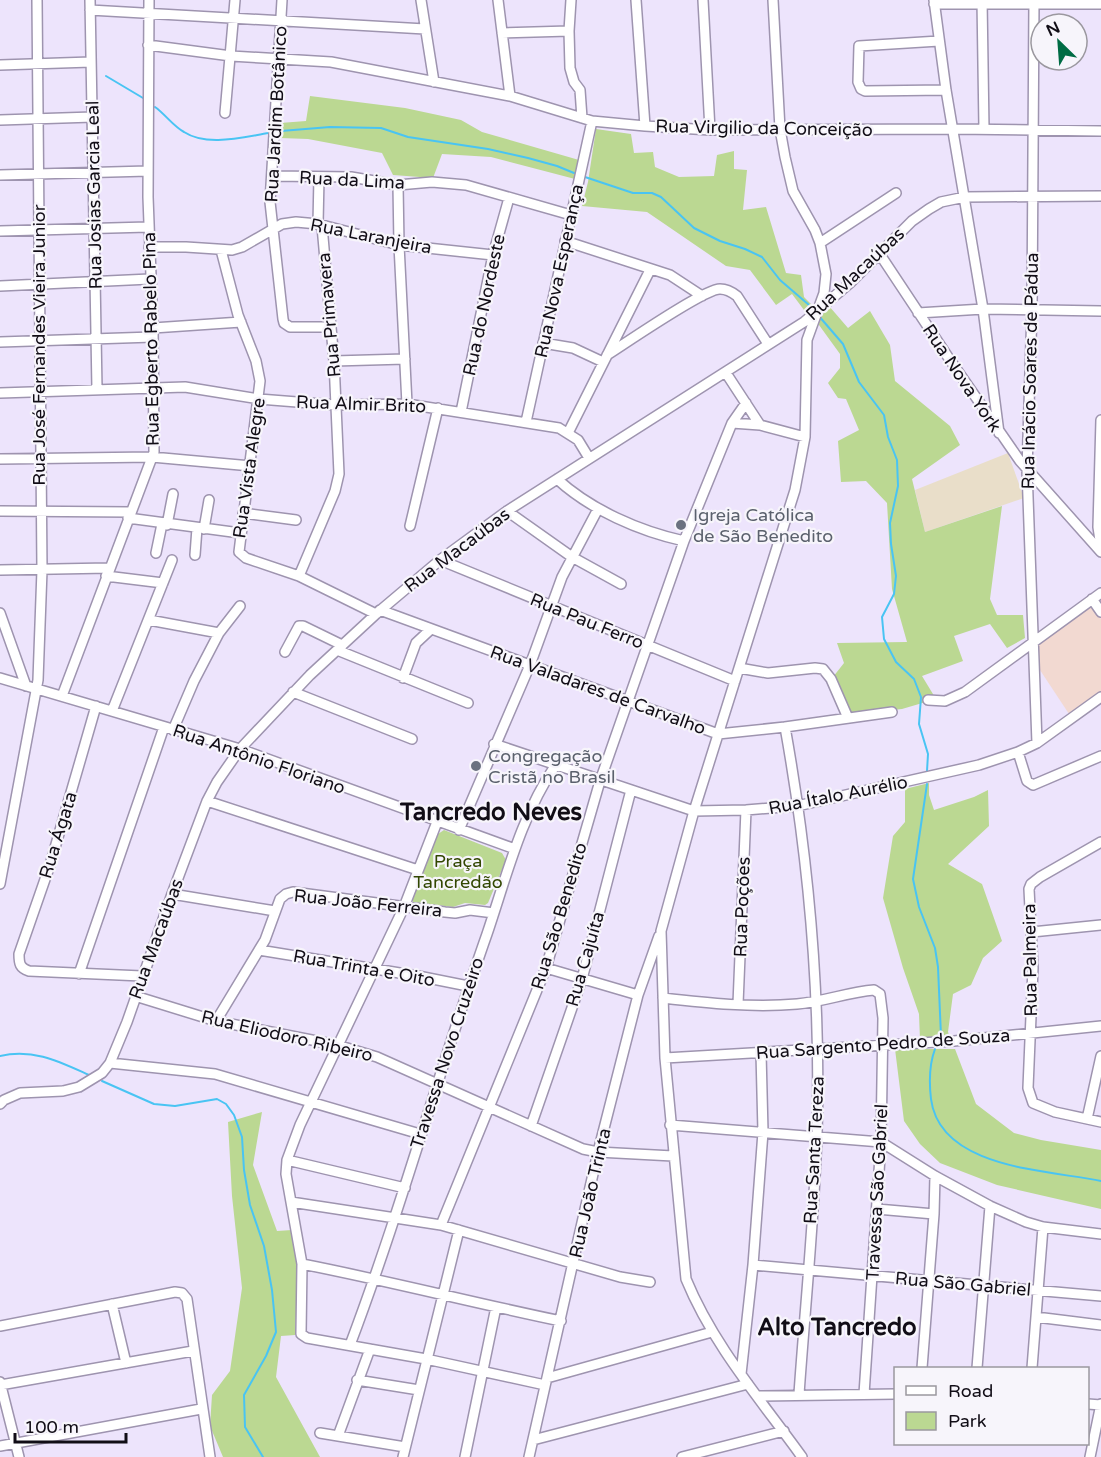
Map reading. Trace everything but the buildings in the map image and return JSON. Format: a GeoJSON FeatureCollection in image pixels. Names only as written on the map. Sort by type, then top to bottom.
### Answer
{"type":"FeatureCollection","features":[{"type":"Feature","properties":{"kind":"street","name":"Rua José Fernandes Vieira Junior"},"geometry":{"type":"LineString","coordinates":[[0,884],[37,689],[42,570],[37,0]]}},
{"type":"Feature","properties":{"kind":"street","name":"Rua Egberto Rabelo Pina"},"geometry":{"type":"LineString","coordinates":[[62,696],[152,457],[155,440],[148,227],[149,0]]}},
{"type":"Feature","properties":{"kind":"street"},"geometry":{"type":"LineString","coordinates":[[225,113],[235,0]]}},
{"type":"Feature","properties":{"kind":"street","name":"Rua Jardim Botânico"},"geometry":{"type":"LineString","coordinates":[[282,0],[270,202],[284,323],[290,327],[331,327]]}},
{"type":"Feature","properties":{"kind":"street"},"geometry":{"type":"LineString","coordinates":[[421,0],[434,82]]}},
{"type":"Feature","properties":{"kind":"street"},"geometry":{"type":"LineString","coordinates":[[498,0],[510,96]]}},
{"type":"Feature","properties":{"kind":"street","name":"Rua Nova Esperança"},"geometry":{"type":"LineString","coordinates":[[526,422],[571,214],[587,119],[580,90],[571,75],[570,68],[571,0]]}},
{"type":"Feature","properties":{"kind":"street"},"geometry":{"type":"LineString","coordinates":[[636,0],[645,126]]}},
{"type":"Feature","properties":{"kind":"street"},"geometry":{"type":"LineString","coordinates":[[703,0],[710,130]]}},
{"type":"Feature","properties":{"kind":"street"},"geometry":{"type":"LineString","coordinates":[[773,0],[780,129],[790,182],[820,243],[824,259],[825,286],[809,330],[806,346],[805,437],[795,490],[694,811],[661,931],[665,1058],[686,1280],[712,1332],[801,1456]]}},
{"type":"Feature","properties":{"kind":"street"},"geometry":{"type":"LineString","coordinates":[[999,433],[983,309],[946,90],[934,2],[1101,4]]}},
{"type":"Feature","properties":{"kind":"street"},"geometry":{"type":"LineString","coordinates":[[982,2],[984,129]]}},
{"type":"Feature","properties":{"kind":"street","name":"Rua Inácio Soares de Pádua"},"geometry":{"type":"LineString","coordinates":[[1034,2],[1032,309],[1027,470],[1036,742]]}},
{"type":"Feature","properties":{"kind":"street"},"geometry":{"type":"LineString","coordinates":[[90,5],[149,15],[425,29]]}},
{"type":"Feature","properties":{"kind":"street","name":"Rua Josias Garcia Leal"},"geometry":{"type":"LineString","coordinates":[[90,5],[97,389]]}},
{"type":"Feature","properties":{"kind":"street"},"geometry":{"type":"LineString","coordinates":[[502,33],[569,31]]}},
{"type":"Feature","properties":{"kind":"street"},"geometry":{"type":"LineString","coordinates":[[939,41],[865,44],[858,48],[858,81],[861,89],[865,91],[946,90]]}},
{"type":"Feature","properties":{"kind":"street","name":"Rua Virgilio da Conceição"},"geometry":{"type":"LineString","coordinates":[[148,45],[231,56],[331,62],[510,96],[587,119],[645,126],[710,130],[1101,131]]}},
{"type":"Feature","properties":{"kind":"street"},"geometry":{"type":"LineString","coordinates":[[0,64],[92,62]]}},
{"type":"Feature","properties":{"kind":"street"},"geometry":{"type":"LineString","coordinates":[[0,120],[93,117]]}},
{"type":"Feature","properties":{"kind":"street"},"geometry":{"type":"LineString","coordinates":[[0,176],[148,171]]}},
{"type":"Feature","properties":{"kind":"street","name":"Rua da Lima"},"geometry":{"type":"LineString","coordinates":[[273,176],[351,177],[398,185],[448,182],[571,214]]}},
{"type":"Feature","properties":{"kind":"street","name":"Rua Primavera"},"geometry":{"type":"LineString","coordinates":[[299,576],[338,482],[339,466],[334,361],[320,225],[319,177]]}},
{"type":"Feature","properties":{"kind":"street"},"geometry":{"type":"LineString","coordinates":[[398,185],[407,404]]}},
{"type":"Feature","properties":{"kind":"street","name":"Rua Macaúbas"},"geometry":{"type":"LineString","coordinates":[[820,243],[896,193]]}},
{"type":"Feature","properties":{"kind":"street","name":"Rua Macaúbas"},"geometry":{"type":"LineString","coordinates":[[0,1104],[20,1093],[63,1091],[79,1087],[102,1073],[110,1063],[127,1022],[172,894],[207,801],[217,782],[240,748],[292,692],[378,612],[440,560],[507,511],[785,334],[850,283],[912,220],[941,202],[965,197],[1101,196]]}},
{"type":"Feature","properties":{"kind":"street","name":"Rua do Nordeste"},"geometry":{"type":"LineString","coordinates":[[461,412],[493,255],[509,198]]}},
{"type":"Feature","properties":{"kind":"street","name":"Rua Laranjeira"},"geometry":{"type":"LineString","coordinates":[[149,247],[232,250],[242,247],[282,224],[296,222],[370,236],[399,245],[493,255]]}},
{"type":"Feature","properties":{"kind":"street"},"geometry":{"type":"LineString","coordinates":[[0,231],[148,227]]}},
{"type":"Feature","properties":{"kind":"street"},"geometry":{"type":"LineString","coordinates":[[565,241],[677,278],[702,296]]}},
{"type":"Feature","properties":{"kind":"street","name":"Rua Vista Alegre"},"geometry":{"type":"LineString","coordinates":[[221,250],[241,322],[256,361],[260,381],[251,466],[238,549]]}},
{"type":"Feature","properties":{"kind":"street","name":"Rua Nova York"},"geometry":{"type":"LineString","coordinates":[[879,253],[999,433],[1027,470],[1101,552]]}},
{"type":"Feature","properties":{"kind":"street"},"geometry":{"type":"LineString","coordinates":[[589,458],[578,440],[568,433],[650,270]]}},
{"type":"Feature","properties":{"kind":"street"},"geometry":{"type":"LineString","coordinates":[[0,286],[150,279]]}},
{"type":"Feature","properties":{"kind":"street"},"geometry":{"type":"LineString","coordinates":[[605,359],[702,296],[721,289],[734,294],[768,345]]}},
{"type":"Feature","properties":{"kind":"street"},"geometry":{"type":"LineString","coordinates":[[918,313],[983,309],[1101,310]]}},
{"type":"Feature","properties":{"kind":"street"},"geometry":{"type":"LineString","coordinates":[[0,342],[97,339],[241,322]]}},
{"type":"Feature","properties":{"kind":"street"},"geometry":{"type":"LineString","coordinates":[[785,334],[798,336],[806,346]]}},
{"type":"Feature","properties":{"kind":"street"},"geometry":{"type":"LineString","coordinates":[[543,343],[573,348],[605,359]]}},
{"type":"Feature","properties":{"kind":"street"},"geometry":{"type":"LineString","coordinates":[[334,361],[405,359]]}},
{"type":"Feature","properties":{"kind":"street"},"geometry":{"type":"LineString","coordinates":[[726,373],[760,425]]}},
{"type":"Feature","properties":{"kind":"street","name":"Rua Almir Brito"},"geometry":{"type":"LineString","coordinates":[[0,393],[185,387],[259,399],[335,405],[407,404],[526,422],[559,428],[568,433]]}},
{"type":"Feature","properties":{"kind":"street","name":"Rua São Benedito"},"geometry":{"type":"LineString","coordinates":[[441,1225],[546,968],[600,781],[684,541],[732,423],[746,403]]}},
{"type":"Feature","properties":{"kind":"street"},"geometry":{"type":"LineString","coordinates":[[410,526],[438,408]]}},
{"type":"Feature","properties":{"kind":"street"},"geometry":{"type":"LineString","coordinates":[[1101,420],[1098,526],[1101,547]]}},
{"type":"Feature","properties":{"kind":"street"},"geometry":{"type":"LineString","coordinates":[[732,423],[760,425],[805,437]]}},
{"type":"Feature","properties":{"kind":"street"},"geometry":{"type":"LineString","coordinates":[[0,459],[152,457],[251,466]]}},
{"type":"Feature","properties":{"kind":"street"},"geometry":{"type":"LineString","coordinates":[[557,479],[598,509],[649,531],[684,541]]}},
{"type":"Feature","properties":{"kind":"street"},"geometry":{"type":"LineString","coordinates":[[156,553],[173,495]]}},
{"type":"Feature","properties":{"kind":"street"},"geometry":{"type":"LineString","coordinates":[[195,555],[209,500]]}},
{"type":"Feature","properties":{"kind":"street"},"geometry":{"type":"LineString","coordinates":[[459,830],[494,744],[530,665],[551,606],[572,557],[598,509]]}},
{"type":"Feature","properties":{"kind":"street"},"geometry":{"type":"LineString","coordinates":[[507,511],[572,557],[621,584]]}},
{"type":"Feature","properties":{"kind":"street"},"geometry":{"type":"LineString","coordinates":[[0,512],[129,515],[165,524],[240,533]]}},
{"type":"Feature","properties":{"kind":"street"},"geometry":{"type":"LineString","coordinates":[[243,513],[296,520]]}},
{"type":"Feature","properties":{"kind":"street","name":"Rua Valadares de Carvalho"},"geometry":{"type":"LineString","coordinates":[[238,549],[242,556],[299,576],[378,612],[431,629],[718,734],[892,712]]}},
{"type":"Feature","properties":{"kind":"street"},"geometry":{"type":"LineString","coordinates":[[112,711],[172,560]]}},
{"type":"Feature","properties":{"kind":"street","name":"Rua Pau Ferro"},"geometry":{"type":"LineString","coordinates":[[440,560],[735,681]]}},
{"type":"Feature","properties":{"kind":"street"},"geometry":{"type":"LineString","coordinates":[[0,570],[108,572],[163,583]]}},
{"type":"Feature","properties":{"kind":"street"},"geometry":{"type":"LineString","coordinates":[[928,700],[945,701],[959,695],[1101,593]]}},
{"type":"Feature","properties":{"kind":"street"},"geometry":{"type":"LineString","coordinates":[[1092,599],[1101,612]]}},
{"type":"Feature","properties":{"kind":"street"},"geometry":{"type":"LineString","coordinates":[[142,976],[79,974],[169,728],[219,633],[240,606]]}},
{"type":"Feature","properties":{"kind":"street"},"geometry":{"type":"LineString","coordinates":[[0,613],[26,686]]}},
{"type":"Feature","properties":{"kind":"street"},"geometry":{"type":"LineString","coordinates":[[149,620],[219,633]]}},
{"type":"Feature","properties":{"kind":"street"},"geometry":{"type":"LineString","coordinates":[[285,652],[299,626],[303,626],[403,678],[468,702]]}},
{"type":"Feature","properties":{"kind":"street"},"geometry":{"type":"LineString","coordinates":[[403,678],[416,643],[431,629]]}},
{"type":"Feature","properties":{"kind":"street"},"geometry":{"type":"LineString","coordinates":[[739,668],[768,673],[823,669],[831,679],[848,718]]}},
{"type":"Feature","properties":{"kind":"street","name":"Rua Antônio Floriano"},"geometry":{"type":"LineString","coordinates":[[0,678],[240,748],[515,849]]}},
{"type":"Feature","properties":{"kind":"street"},"geometry":{"type":"LineString","coordinates":[[292,692],[412,739]]}},
{"type":"Feature","properties":{"kind":"street","name":"Rua Ítalo Aurélio"},"geometry":{"type":"LineString","coordinates":[[494,744],[694,811],[746,810],[797,806],[979,765],[1018,752],[1036,742],[1101,697]]}},
{"type":"Feature","properties":{"kind":"street","name":"Rua Ágata"},"geometry":{"type":"LineString","coordinates":[[79,974],[23,969],[19,962],[19,954],[50,865],[96,706]]}},
{"type":"Feature","properties":{"kind":"street","name":"Rua Santa Tereza"},"geometry":{"type":"LineString","coordinates":[[785,727],[810,910],[817,1002],[817,1136],[799,1394]]}},
{"type":"Feature","properties":{"kind":"street"},"geometry":{"type":"LineString","coordinates":[[1018,752],[1029,784],[1035,785],[1101,756]]}},
{"type":"Feature","properties":{"kind":"street","name":"Travessa Novo Cruzeiro"},"geometry":{"type":"LineString","coordinates":[[350,1345],[405,1188],[436,1082],[515,849],[542,788],[555,766]]}},
{"type":"Feature","properties":{"kind":"street","name":"Rua Cajuíta"},"geometry":{"type":"LineString","coordinates":[[531,1126],[582,979],[631,790]]}},
{"type":"Feature","properties":{"kind":"street"},"geometry":{"type":"LineString","coordinates":[[207,801],[418,870]]}},
{"type":"Feature","properties":{"kind":"street","name":"Rua Poções"},"geometry":{"type":"LineString","coordinates":[[738,1004],[746,810]]}},
{"type":"Feature","properties":{"kind":"street"},"geometry":{"type":"LineString","coordinates":[[437,822],[404,907],[300,1125],[287,1160],[286,1174],[302,1264],[301,1334],[307,1338],[370,1348],[484,1372],[546,1381],[712,1332]]}},
{"type":"Feature","properties":{"kind":"street","name":"Rua Palmeira"},"geometry":{"type":"LineString","coordinates":[[1087,1119],[1055,1112],[1033,1102],[1028,1088],[1032,932],[1029,889],[1031,884],[1040,877],[1101,842]]}},
{"type":"Feature","properties":{"kind":"street","name":"Rua João Ferreira"},"geometry":{"type":"LineString","coordinates":[[172,894],[275,911],[280,899],[293,892],[456,913],[470,910],[494,913]]}},
{"type":"Feature","properties":{"kind":"street"},"geometry":{"type":"LineString","coordinates":[[216,1021],[259,950],[268,933],[275,911]]}},
{"type":"Feature","properties":{"kind":"street"},"geometry":{"type":"LineString","coordinates":[[1032,932],[1101,925]]}},
{"type":"Feature","properties":{"kind":"street","name":"Rua João Trinta"},"geometry":{"type":"LineString","coordinates":[[529,1457],[598,1152],[638,995],[661,931]]}},
{"type":"Feature","properties":{"kind":"street","name":"Rua Trinta e Oito"},"geometry":{"type":"LineString","coordinates":[[259,950],[468,986]]}},
{"type":"Feature","properties":{"kind":"street"},"geometry":{"type":"LineString","coordinates":[[546,968],[638,995]]}},
{"type":"Feature","properties":{"kind":"street","name":"Travessa São Gabriel"},"geometry":{"type":"LineString","coordinates":[[817,1002],[844,993],[874,990],[878,992],[882,1003],[881,1142],[874,1276],[864,1394]]}},
{"type":"Feature","properties":{"kind":"street","name":"Rua Eliodoro Ribeiro"},"geometry":{"type":"LineString","coordinates":[[135,996],[216,1021],[337,1045],[377,1057],[583,1149],[598,1152],[673,1156]]}},
{"type":"Feature","properties":{"kind":"street"},"geometry":{"type":"LineString","coordinates":[[663,998],[774,1005],[817,1002]]}},
{"type":"Feature","properties":{"kind":"street","name":"Rua Sargento Pedro de Souza"},"geometry":{"type":"LineString","coordinates":[[665,1058],[882,1046],[1101,1026]]}},
{"type":"Feature","properties":{"kind":"street"},"geometry":{"type":"LineString","coordinates":[[741,1374],[753,1265],[763,1132],[761,1053]]}},
{"type":"Feature","properties":{"kind":"street"},"geometry":{"type":"LineString","coordinates":[[1101,1056],[1087,1119],[1101,1122]]}},
{"type":"Feature","properties":{"kind":"street"},"geometry":{"type":"LineString","coordinates":[[110,1063],[201,1071],[420,1134]]}},
{"type":"Feature","properties":{"kind":"street"},"geometry":{"type":"LineString","coordinates":[[670,1125],[881,1142],[935,1176],[990,1206],[1026,1222],[1043,1227],[1101,1233]]}},
{"type":"Feature","properties":{"kind":"street"},"geometry":{"type":"LineString","coordinates":[[287,1160],[405,1188]]}},
{"type":"Feature","properties":{"kind":"street"},"geometry":{"type":"LineString","coordinates":[[922,1367],[935,1176]]}},
{"type":"Feature","properties":{"kind":"street"},"geometry":{"type":"LineString","coordinates":[[291,1202],[441,1225],[620,1278],[650,1282]]}},
{"type":"Feature","properties":{"kind":"street"},"geometry":{"type":"LineString","coordinates":[[976,1367],[990,1206]]}},
{"type":"Feature","properties":{"kind":"street"},"geometry":{"type":"LineString","coordinates":[[877,1209],[934,1214]]}},
{"type":"Feature","properties":{"kind":"street"},"geometry":{"type":"LineString","coordinates":[[1032,1367],[1043,1227]]}},
{"type":"Feature","properties":{"kind":"street"},"geometry":{"type":"LineString","coordinates":[[320,1433],[404,1452],[441,1295],[459,1230]]}},
{"type":"Feature","properties":{"kind":"street"},"geometry":{"type":"LineString","coordinates":[[302,1264],[375,1278],[561,1321]]}},
{"type":"Feature","properties":{"kind":"street","name":"Rua São Gabriel"},"geometry":{"type":"LineString","coordinates":[[753,1265],[1101,1296]]}},
{"type":"Feature","properties":{"kind":"street"},"geometry":{"type":"LineString","coordinates":[[0,1326],[175,1292],[182,1293],[187,1299],[201,1409],[210,1457]]}},
{"type":"Feature","properties":{"kind":"street"},"geometry":{"type":"LineString","coordinates":[[112,1304],[126,1363]]}},
{"type":"Feature","properties":{"kind":"street"},"geometry":{"type":"LineString","coordinates":[[465,1457],[496,1307]]}},
{"type":"Feature","properties":{"kind":"street"},"geometry":{"type":"LineString","coordinates":[[1036,1317],[1101,1325]]}},
{"type":"Feature","properties":{"kind":"street"},"geometry":{"type":"LineString","coordinates":[[339,1436],[370,1348]]}},
{"type":"Feature","properties":{"kind":"street"},"geometry":{"type":"LineString","coordinates":[[18,1457],[0,1384],[194,1350]]}},
{"type":"Feature","properties":{"kind":"street"},"geometry":{"type":"LineString","coordinates":[[357,1380],[419,1390]]}},
{"type":"Feature","properties":{"kind":"street"},"geometry":{"type":"LineString","coordinates":[[533,1440],[748,1384]]}},
{"type":"Feature","properties":{"kind":"street"},"geometry":{"type":"LineString","coordinates":[[757,1396],[894,1394]]}},
{"type":"Feature","properties":{"kind":"street"},"geometry":{"type":"LineString","coordinates":[[1090,1457],[1098,1437],[1101,1405]]}},
{"type":"Feature","properties":{"kind":"street"},"geometry":{"type":"LineString","coordinates":[[0,1446],[201,1409]]}},
{"type":"Feature","properties":{"kind":"street"},"geometry":{"type":"LineString","coordinates":[[682,1457],[784,1431]]}},
{"type":"Feature","properties":{"kind":"shaded area"},"geometry":{"type":"Polygon","coordinates":[[[1008,453],[1024,498],[925,532],[915,490],[1008,453]]]}},
{"type":"Feature","properties":{"kind":"shaded area"},"geometry":{"type":"Polygon","coordinates":[[[1090,603],[1101,619],[1101,700],[1073,720],[1036,664],[1036,643],[1090,603]]]}},
{"type":"Feature","properties":{"kind":"green space"},"geometry":{"type":"Polygon","coordinates":[[[310,96],[405,108],[461,120],[482,132],[579,160],[575,179],[491,157],[442,154],[433,178],[393,175],[382,153],[308,139],[280,138],[280,123],[306,121],[310,96]]]}},
{"type":"Feature","properties":{"kind":"green space"},"geometry":{"type":"Polygon","coordinates":[[[596,129],[631,134],[634,153],[653,152],[655,167],[679,177],[714,176],[717,155],[734,151],[734,169],[747,170],[743,210],[766,207],[786,273],[801,275],[804,297],[815,308],[807,314],[792,294],[776,305],[750,270],[726,266],[647,212],[582,206],[596,129]]]}},
{"type":"Feature","properties":{"kind":"green space"},"geometry":{"type":"Polygon","coordinates":[[[829,306],[848,328],[870,311],[890,345],[895,381],[950,426],[960,445],[912,479],[925,532],[1002,506],[990,599],[997,615],[1023,615],[1025,638],[1007,648],[990,624],[954,636],[963,661],[922,676],[936,699],[902,709],[852,714],[833,677],[844,663],[837,643],[907,642],[892,589],[887,503],[866,481],[841,482],[838,441],[859,430],[846,399],[838,398],[828,383],[840,368],[840,354],[819,325],[820,314],[829,306]]]}},
{"type":"Feature","properties":{"kind":"green space"},"geometry":{"type":"Polygon","coordinates":[[[929,783],[929,795],[934,810],[988,790],[989,826],[948,864],[982,884],[1002,941],[983,958],[971,985],[953,994],[948,1032],[950,1037],[920,1040],[919,1014],[883,898],[893,836],[905,822],[905,789],[929,783]]]}},
{"type":"Feature","properties":{"kind":"green space","name":"Praça Tancredão"},"geometry":{"type":"Polygon","coordinates":[[[444,830],[502,853],[506,860],[488,903],[485,905],[465,903],[453,907],[413,902],[412,896],[438,834],[444,830]]]}},
{"type":"Feature","properties":{"kind":"green space"},"geometry":{"type":"Polygon","coordinates":[[[895,1049],[955,1049],[976,1104],[1014,1133],[1101,1150],[1101,1209],[997,1185],[940,1163],[920,1144],[904,1121],[895,1049]]]}},
{"type":"Feature","properties":{"kind":"green space"},"geometry":{"type":"Polygon","coordinates":[[[262,1112],[253,1165],[277,1231],[292,1230],[298,1271],[295,1335],[281,1336],[276,1377],[320,1457],[223,1457],[210,1426],[212,1395],[230,1371],[242,1288],[232,1196],[228,1122],[262,1112]]]}},
{"type":"Feature","properties":{"kind":"waterway"},"geometry":{"type":"LineString","coordinates":[[106,76],[143,98]]}},
{"type":"Feature","properties":{"kind":"waterway"},"geometry":{"type":"LineString","coordinates":[[155,107],[193,137],[225,140],[269,133]]}},
{"type":"Feature","properties":{"kind":"waterway"},"geometry":{"type":"LineString","coordinates":[[281,131],[330,127],[381,128],[408,137],[488,149],[528,158],[574,173]]}},
{"type":"Feature","properties":{"kind":"waterway"},"geometry":{"type":"LineString","coordinates":[[585,177],[633,193],[652,193],[661,197],[694,228],[762,257],[780,280],[809,305]]}},
{"type":"Feature","properties":{"kind":"waterway"},"geometry":{"type":"LineString","coordinates":[[818,315],[843,344],[859,382],[884,415],[888,437],[897,460],[898,486],[890,523],[896,576],[894,594],[882,617],[884,639],[896,662],[914,679],[921,697],[919,724],[928,754],[927,771]]}},
{"type":"Feature","properties":{"kind":"waterway"},"geometry":{"type":"LineString","coordinates":[[927,784],[913,879],[919,907],[935,948],[941,1036]]}},
{"type":"Feature","properties":{"kind":"waterway"},"geometry":{"type":"LineString","coordinates":[[935,1049],[930,1074],[931,1099],[939,1122],[954,1140],[975,1153],[999,1162],[1026,1169],[1101,1181]]}},
{"type":"Feature","properties":{"kind":"waterway"},"geometry":{"type":"LineString","coordinates":[[0,1056],[35,1055],[57,1061],[89,1075]]}},
{"type":"Feature","properties":{"kind":"waterway"},"geometry":{"type":"LineString","coordinates":[[102,1081],[154,1104],[175,1106],[217,1099],[226,1104],[234,1115],[242,1137],[244,1170],[250,1205],[264,1246],[272,1290],[276,1332],[266,1356],[244,1395],[245,1427],[263,1457]]}},
{"type":"Feature","properties":{"kind":"place","name":"Igreja Católica de São Benedito"},"geometry":{"type":"Point","coordinates":[681,525]}},
{"type":"Feature","properties":{"kind":"place","name":"Congregação Cristã no Brasil"},"geometry":{"type":"Point","coordinates":[476,766]}},
{"type":"Feature","properties":{"kind":"district","name":"Tancredo Neves"},"geometry":{"type":"Point","coordinates":[491,812]}},
{"type":"Feature","properties":{"kind":"district","name":"Alto Tancredo"},"geometry":{"type":"Point","coordinates":[837,1327]}}]}
